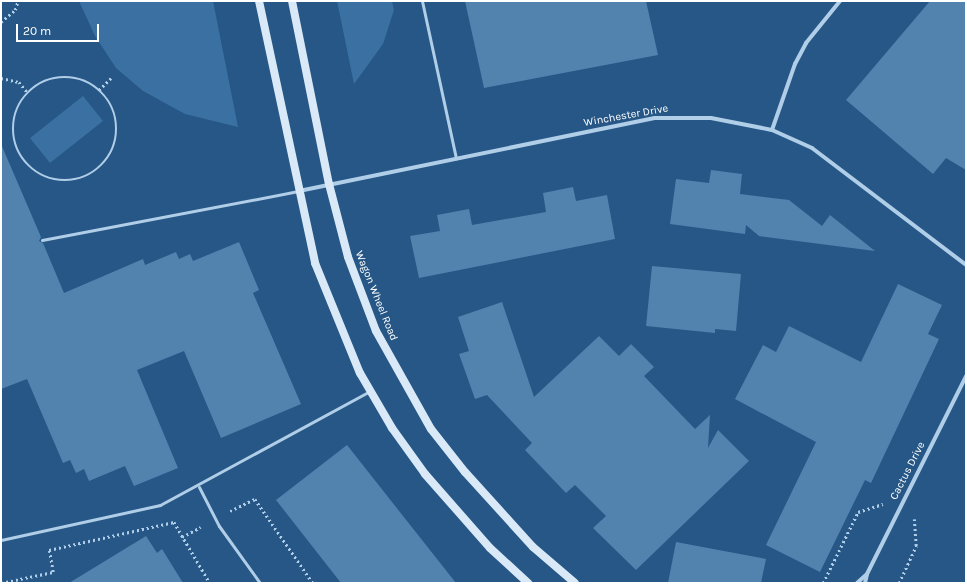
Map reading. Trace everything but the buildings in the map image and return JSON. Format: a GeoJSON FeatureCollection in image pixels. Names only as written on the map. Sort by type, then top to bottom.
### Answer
{"type":"FeatureCollection","features":[{"type":"Feature","properties":{"kind":"street"},"geometry":{"type":"LineString","coordinates":[[259,1],[298,191],[315,263],[328,298],[370,391],[392,428],[446,499],[490,548],[528,583]]}},
{"type":"Feature","properties":{"kind":"street","name":"Wagon Wheel Road"},"geometry":{"type":"LineString","coordinates":[[292,1],[329,184],[348,257],[376,331],[432,429],[494,506],[533,547],[575,583]]}},
{"type":"Feature","properties":{"kind":"street"},"geometry":{"type":"LineString","coordinates":[[772,130],[795,64],[806,42],[840,1]]}},
{"type":"Feature","properties":{"kind":"street","name":"Winchester Drive"},"geometry":{"type":"LineString","coordinates":[[298,191],[655,118],[711,118],[772,130],[812,148],[966,265]]}},
{"type":"Feature","properties":{"kind":"street","name":"Cactus Drive"},"geometry":{"type":"LineString","coordinates":[[865,583],[867,574],[966,376]]}},
{"type":"Feature","properties":{"kind":"street","name":"Cactus Drive"},"geometry":{"type":"LineString","coordinates":[[857,583],[867,574]]}},
{"type":"Feature","properties":{"kind":"lane"},"geometry":{"type":"LineString","coordinates":[[422,1],[456,158]]}},
{"type":"Feature","properties":{"kind":"lane"},"geometry":{"type":"LineString","coordinates":[[42,240],[298,191]]}},
{"type":"Feature","properties":{"kind":"lane"},"geometry":{"type":"LineString","coordinates":[[1,540],[140,511],[199,486],[370,391]]}},
{"type":"Feature","properties":{"kind":"lane"},"geometry":{"type":"LineString","coordinates":[[199,486],[216,519],[260,583]]}},
{"type":"Feature","properties":{"kind":"path"},"geometry":{"type":"LineString","coordinates":[[1,22],[11,15],[18,1]]}},
{"type":"Feature","properties":{"kind":"path"},"geometry":{"type":"LineString","coordinates":[[99,90],[113,76]]}},
{"type":"Feature","properties":{"kind":"path"},"geometry":{"type":"LineString","coordinates":[[63,77],[84,80],[99,90],[111,104],[116,117],[115,146],[98,170],[72,181],[57,180],[37,172],[18,151],[14,122],[17,108],[28,93],[42,82],[63,77]]}},
{"type":"Feature","properties":{"kind":"path"},"geometry":{"type":"LineString","coordinates":[[1,78],[19,82],[28,93]]}},
{"type":"Feature","properties":{"kind":"path"},"geometry":{"type":"LineString","coordinates":[[182,537],[255,499],[314,583],[318,583]]}},
{"type":"Feature","properties":{"kind":"path"},"geometry":{"type":"LineString","coordinates":[[823,583],[858,512]]}},
{"type":"Feature","properties":{"kind":"path"},"geometry":{"type":"LineString","coordinates":[[1,583],[53,572],[49,550],[174,522],[210,583]]}},
{"type":"Feature","properties":{"kind":"path"},"geometry":{"type":"LineString","coordinates":[[899,583],[916,546]]}},
{"type":"Feature","properties":{"kind":"shaded area"},"geometry":{"type":"Polygon","coordinates":[[[79,1],[213,1],[238,127],[185,114],[143,91],[116,68],[95,36],[79,1]]]}},
{"type":"Feature","properties":{"kind":"shaded area"},"geometry":{"type":"Polygon","coordinates":[[[337,1],[392,1],[394,10],[383,44],[354,84],[337,1]]]}},
{"type":"Feature","properties":{"kind":"shaded area"},"geometry":{"type":"Polygon","coordinates":[[[83,96],[103,121],[50,163],[30,138],[83,96]]]}}]}
